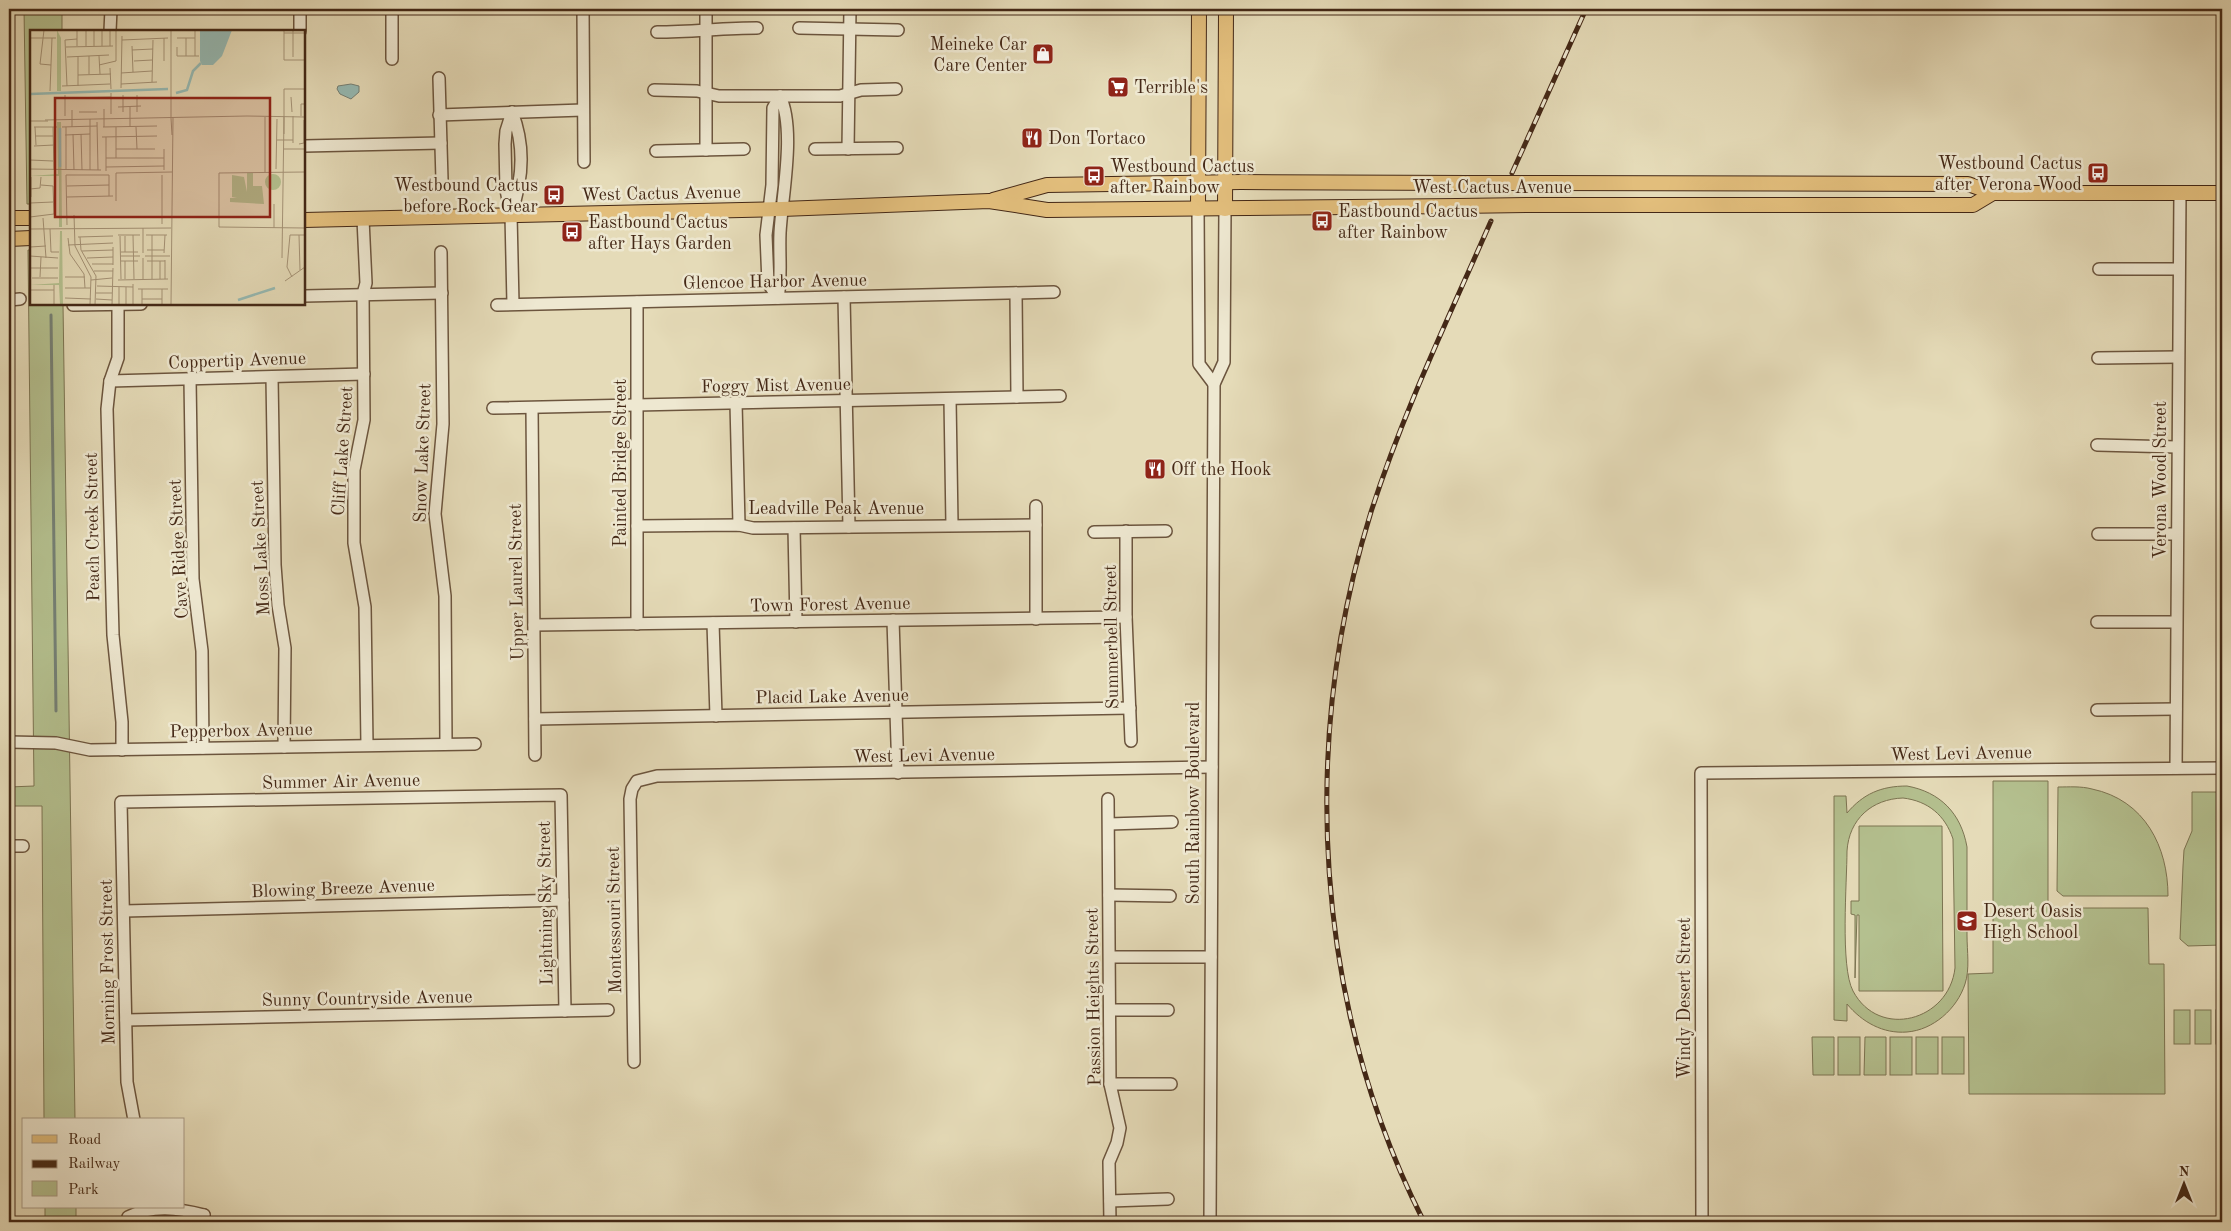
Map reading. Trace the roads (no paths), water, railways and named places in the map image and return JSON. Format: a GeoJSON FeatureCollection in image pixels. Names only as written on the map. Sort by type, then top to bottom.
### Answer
{"type":"FeatureCollection","features":[{"type":"Feature","properties":{"kind":"main road"},"geometry":{"type":"LineString","coordinates":[[1198,209],[1199,9]]}},
{"type":"Feature","properties":{"kind":"main road","name":"South Rainbow Boulevard"},"geometry":{"type":"LineString","coordinates":[[1225,209],[1226,9]]}},
{"type":"Feature","properties":{"kind":"main road","name":"West Cactus Avenue"},"geometry":{"type":"LineString","coordinates":[[990,201],[1047,185],[1225,182],[1968,184],[1993,192],[2222,193]]}},
{"type":"Feature","properties":{"kind":"main road","name":"West Cactus Avenue"},"geometry":{"type":"LineString","coordinates":[[305,220],[776,210],[990,201],[1046,210],[1531,205],[1973,205],[1993,192]]}},
{"type":"Feature","properties":{"kind":"main road"},"geometry":{"type":"LineString","coordinates":[[9,218],[30,218]]}},
{"type":"Feature","properties":{"kind":"main road"},"geometry":{"type":"LineString","coordinates":[[9,239],[30,238]]}},
{"type":"Feature","properties":{"kind":"street"},"geometry":{"type":"LineString","coordinates":[[110,9],[110,30]]}},
{"type":"Feature","properties":{"kind":"street"},"geometry":{"type":"LineString","coordinates":[[300,9],[300,30]]}},
{"type":"Feature","properties":{"kind":"street"},"geometry":{"type":"LineString","coordinates":[[392,9],[392,59]]}},
{"type":"Feature","properties":{"kind":"street"},"geometry":{"type":"LineString","coordinates":[[583,9],[584,162]]}},
{"type":"Feature","properties":{"kind":"street"},"geometry":{"type":"LineString","coordinates":[[706,9],[706,150]]}},
{"type":"Feature","properties":{"kind":"street"},"geometry":{"type":"LineString","coordinates":[[848,148],[850,9]]}},
{"type":"Feature","properties":{"kind":"street"},"geometry":{"type":"LineString","coordinates":[[657,32],[757,28]]}},
{"type":"Feature","properties":{"kind":"street"},"geometry":{"type":"LineString","coordinates":[[798,28],[898,30]]}},
{"type":"Feature","properties":{"kind":"street"},"geometry":{"type":"LineString","coordinates":[[440,78],[439,115],[442,180]]}},
{"type":"Feature","properties":{"kind":"street"},"geometry":{"type":"LineString","coordinates":[[654,90],[697,91],[719,96],[840,96],[861,90],[896,89]]}},
{"type":"Feature","properties":{"kind":"street"},"geometry":{"type":"LineString","coordinates":[[778,298],[781,282],[776,210],[785,185],[787,133],[786,108],[780,96]]}},
{"type":"Feature","properties":{"kind":"street"},"geometry":{"type":"LineString","coordinates":[[439,115],[583,110]]}},
{"type":"Feature","properties":{"kind":"street"},"geometry":{"type":"LineString","coordinates":[[512,112],[520,132],[520,188],[511,215],[512,304]]}},
{"type":"Feature","properties":{"kind":"street"},"geometry":{"type":"LineString","coordinates":[[305,146],[441,143]]}},
{"type":"Feature","properties":{"kind":"street"},"geometry":{"type":"LineString","coordinates":[[815,149],[897,148]]}},
{"type":"Feature","properties":{"kind":"street"},"geometry":{"type":"LineString","coordinates":[[656,151],[744,150]]}},
{"type":"Feature","properties":{"kind":"street","name":"Verona Wood Street"},"geometry":{"type":"LineString","coordinates":[[2176,768],[2180,193]]}},
{"type":"Feature","properties":{"kind":"street"},"geometry":{"type":"LineString","coordinates":[[1198,209],[1198,364],[1214,384]]}},
{"type":"Feature","properties":{"kind":"street","name":"South Rainbow Boulevard"},"geometry":{"type":"LineString","coordinates":[[1210,1222],[1214,384],[1224,362],[1225,209]]}},
{"type":"Feature","properties":{"kind":"street","name":"Cliff Lake Street"},"geometry":{"type":"LineString","coordinates":[[363,219],[366,283],[363,294],[364,420],[354,470],[354,535],[365,607],[367,745]]}},
{"type":"Feature","properties":{"kind":"street","name":"Snow Lake Street"},"geometry":{"type":"LineString","coordinates":[[441,252],[443,443],[435,514],[445,596],[446,744]]}},
{"type":"Feature","properties":{"kind":"street"},"geometry":{"type":"LineString","coordinates":[[2099,270],[2178,269]]}},
{"type":"Feature","properties":{"kind":"street","name":"Glencoe Harbor Avenue"},"geometry":{"type":"LineString","coordinates":[[497,305],[1054,292]]}},
{"type":"Feature","properties":{"kind":"street"},"geometry":{"type":"LineString","coordinates":[[305,296],[442,293]]}},
{"type":"Feature","properties":{"kind":"street"},"geometry":{"type":"LineString","coordinates":[[1016,293],[1017,397]]}},
{"type":"Feature","properties":{"kind":"street"},"geometry":{"type":"LineString","coordinates":[[844,297],[849,527]]}},
{"type":"Feature","properties":{"kind":"street","name":"Painted Bridge Street"},"geometry":{"type":"LineString","coordinates":[[637,302],[637,624]]}},
{"type":"Feature","properties":{"kind":"street"},"geometry":{"type":"LineString","coordinates":[[73,305],[118,305]]}},
{"type":"Feature","properties":{"kind":"street","name":"Peach Creek Street"},"geometry":{"type":"LineString","coordinates":[[118,305],[118,358],[110,381],[107,409],[111,594],[114,652],[122,722],[122,750]]}},
{"type":"Feature","properties":{"kind":"street"},"geometry":{"type":"LineString","coordinates":[[2098,358],[2178,358]]}},
{"type":"Feature","properties":{"kind":"street","name":"Coppertip Avenue"},"geometry":{"type":"LineString","coordinates":[[110,381],[364,374]]}},
{"type":"Feature","properties":{"kind":"street","name":"Moss Lake Street"},"geometry":{"type":"LineString","coordinates":[[272,376],[275,564],[285,655],[284,747]]}},
{"type":"Feature","properties":{"kind":"street","name":"Cave Ridge Street"},"geometry":{"type":"LineString","coordinates":[[190,379],[193,579],[202,651],[203,748]]}},
{"type":"Feature","properties":{"kind":"street","name":"Foggy Mist Avenue"},"geometry":{"type":"LineString","coordinates":[[493,408],[1060,396]]}},
{"type":"Feature","properties":{"kind":"street"},"geometry":{"type":"LineString","coordinates":[[950,399],[952,525]]}},
{"type":"Feature","properties":{"kind":"street"},"geometry":{"type":"LineString","coordinates":[[736,403],[739,525]]}},
{"type":"Feature","properties":{"kind":"street","name":"Upper Laurel Street"},"geometry":{"type":"LineString","coordinates":[[532,408],[535,755]]}},
{"type":"Feature","properties":{"kind":"street"},"geometry":{"type":"LineString","coordinates":[[2097,445],[2178,447]]}},
{"type":"Feature","properties":{"kind":"street"},"geometry":{"type":"LineString","coordinates":[[1036,506],[1036,619]]}},
{"type":"Feature","properties":{"kind":"street","name":"Leadville Peak Avenue"},"geometry":{"type":"LineString","coordinates":[[637,526],[739,525],[753,528],[794,528],[1036,525]]}},
{"type":"Feature","properties":{"kind":"street"},"geometry":{"type":"LineString","coordinates":[[794,528],[796,622]]}},
{"type":"Feature","properties":{"kind":"street","name":"Summerbell Street"},"geometry":{"type":"LineString","coordinates":[[1126,531],[1126,617],[1131,741]]}},
{"type":"Feature","properties":{"kind":"street"},"geometry":{"type":"LineString","coordinates":[[1094,532],[1166,531]]}},
{"type":"Feature","properties":{"kind":"street"},"geometry":{"type":"LineString","coordinates":[[2098,534],[2177,534]]}},
{"type":"Feature","properties":{"kind":"street","name":"Town Forest Avenue"},"geometry":{"type":"LineString","coordinates":[[534,625],[1126,617]]}},
{"type":"Feature","properties":{"kind":"street"},"geometry":{"type":"LineString","coordinates":[[893,620],[898,773]]}},
{"type":"Feature","properties":{"kind":"street"},"geometry":{"type":"LineString","coordinates":[[2097,622],[2176,622]]}},
{"type":"Feature","properties":{"kind":"street"},"geometry":{"type":"LineString","coordinates":[[713,623],[716,716]]}},
{"type":"Feature","properties":{"kind":"street","name":"Placid Lake Avenue"},"geometry":{"type":"LineString","coordinates":[[535,719],[1130,708]]}},
{"type":"Feature","properties":{"kind":"street"},"geometry":{"type":"LineString","coordinates":[[2097,710],[2176,709]]}},
{"type":"Feature","properties":{"kind":"street","name":"Pepperbox Avenue"},"geometry":{"type":"LineString","coordinates":[[9,742],[38,742],[90,750],[476,744]]}},
{"type":"Feature","properties":{"kind":"street","name":"West Levi Avenue"},"geometry":{"type":"LineString","coordinates":[[638,781],[657,776],[1212,767]]}},
{"type":"Feature","properties":{"kind":"street","name":"West Levi Avenue"},"geometry":{"type":"LineString","coordinates":[[1701,773],[2222,768]]}},
{"type":"Feature","properties":{"kind":"street","name":"Windy Desert Street"},"geometry":{"type":"LineString","coordinates":[[1701,773],[1702,1222]]}},
{"type":"Feature","properties":{"kind":"street","name":"Montessouri Street"},"geometry":{"type":"LineString","coordinates":[[634,1062],[630,799],[632,789],[638,781]]}},
{"type":"Feature","properties":{"kind":"street","name":"Summer Air Avenue"},"geometry":{"type":"LineString","coordinates":[[121,802],[561,795]]}},
{"type":"Feature","properties":{"kind":"street","name":"Lightning Sky Street"},"geometry":{"type":"LineString","coordinates":[[561,795],[564,1011]]}},
{"type":"Feature","properties":{"kind":"street","name":"Passion Heights Street"},"geometry":{"type":"LineString","coordinates":[[1108,799],[1110,1084],[1120,1128],[1117,1144],[1109,1162],[1110,1222]]}},
{"type":"Feature","properties":{"kind":"street","name":"Morning Frost Street"},"geometry":{"type":"LineString","coordinates":[[121,802],[127,1082],[134,1118]]}},
{"type":"Feature","properties":{"kind":"street"},"geometry":{"type":"LineString","coordinates":[[1109,824],[1172,822]]}},
{"type":"Feature","properties":{"kind":"street"},"geometry":{"type":"LineString","coordinates":[[9,846],[23,846]]}},
{"type":"Feature","properties":{"kind":"street"},"geometry":{"type":"LineString","coordinates":[[1109,895],[1170,896]]}},
{"type":"Feature","properties":{"kind":"street","name":"Blowing Breeze Avenue"},"geometry":{"type":"LineString","coordinates":[[124,911],[563,900]]}},
{"type":"Feature","properties":{"kind":"street"},"geometry":{"type":"LineString","coordinates":[[1110,957],[1211,957]]}},
{"type":"Feature","properties":{"kind":"street","name":"Sunny Countryside Avenue"},"geometry":{"type":"LineString","coordinates":[[126,1020],[608,1010]]}},
{"type":"Feature","properties":{"kind":"street"},"geometry":{"type":"LineString","coordinates":[[1110,1010],[1168,1010]]}},
{"type":"Feature","properties":{"kind":"street"},"geometry":{"type":"LineString","coordinates":[[1110,1084],[1171,1084]]}},
{"type":"Feature","properties":{"kind":"street"},"geometry":{"type":"LineString","coordinates":[[1110,1201],[1168,1199]]}},
{"type":"Feature","properties":{"kind":"street"},"geometry":{"type":"LineString","coordinates":[[128,1216],[144,1209],[184,1209],[204,1219]]}},
{"type":"Feature","properties":{"kind":"street"},"geometry":{"type":"LineString","coordinates":[[128,1216],[139,1222]]}},
{"type":"Feature","properties":{"kind":"street"},"geometry":{"type":"LineString","coordinates":[[160,1222],[204,1219]]}},
{"type":"Feature","properties":{"kind":"water"},"geometry":{"type":"Polygon","coordinates":[[[351,84],[359,86],[359,92],[351,99],[340,94],[337,89],[338,86],[351,84]]]}},
{"type":"Feature","properties":{"kind":"waterway"},"geometry":{"type":"LineString","coordinates":[[51,315],[56,711]]}},
{"type":"Feature","properties":{"kind":"railway"},"geometry":{"type":"LineString","coordinates":[[1512,173],[1586,9]]}},
{"type":"Feature","properties":{"kind":"railway"},"geometry":{"type":"LineString","coordinates":[[1424,1222],[1387,1139],[1359,1052],[1340,963],[1329,873],[1327,781],[1333,690],[1348,600],[1371,512],[1412,401],[1491,221]]}},
{"type":"Feature","properties":{"kind":"place","name":"Meineke Car Care Center"},"geometry":{"type":"Point","coordinates":[1043,54]}},
{"type":"Feature","properties":{"kind":"place","name":"Terrible's"},"geometry":{"type":"Point","coordinates":[1118,87]}},
{"type":"Feature","properties":{"kind":"place","name":"Don Tortaco"},"geometry":{"type":"Point","coordinates":[1032,138]}},
{"type":"Feature","properties":{"kind":"place","name":"Westbound Cactus after Verona Wood"},"geometry":{"type":"Point","coordinates":[2098,173]}},
{"type":"Feature","properties":{"kind":"place","name":"Westbound Cactus after Rainbow"},"geometry":{"type":"Point","coordinates":[1094,176]}},
{"type":"Feature","properties":{"kind":"place","name":"Westbound Cactus before Rock Gear"},"geometry":{"type":"Point","coordinates":[554,195]}},
{"type":"Feature","properties":{"kind":"place","name":"Eastbound Cactus after Rainbow"},"geometry":{"type":"Point","coordinates":[1322,221]}},
{"type":"Feature","properties":{"kind":"place","name":"Eastbound Cactus after Hays Garden"},"geometry":{"type":"Point","coordinates":[572,232]}},
{"type":"Feature","properties":{"kind":"place","name":"Off the Hook"},"geometry":{"type":"Point","coordinates":[1155,469]}},
{"type":"Feature","properties":{"kind":"place","name":"Desert Oasis High School"},"geometry":{"type":"Point","coordinates":[1967,921]}}]}
